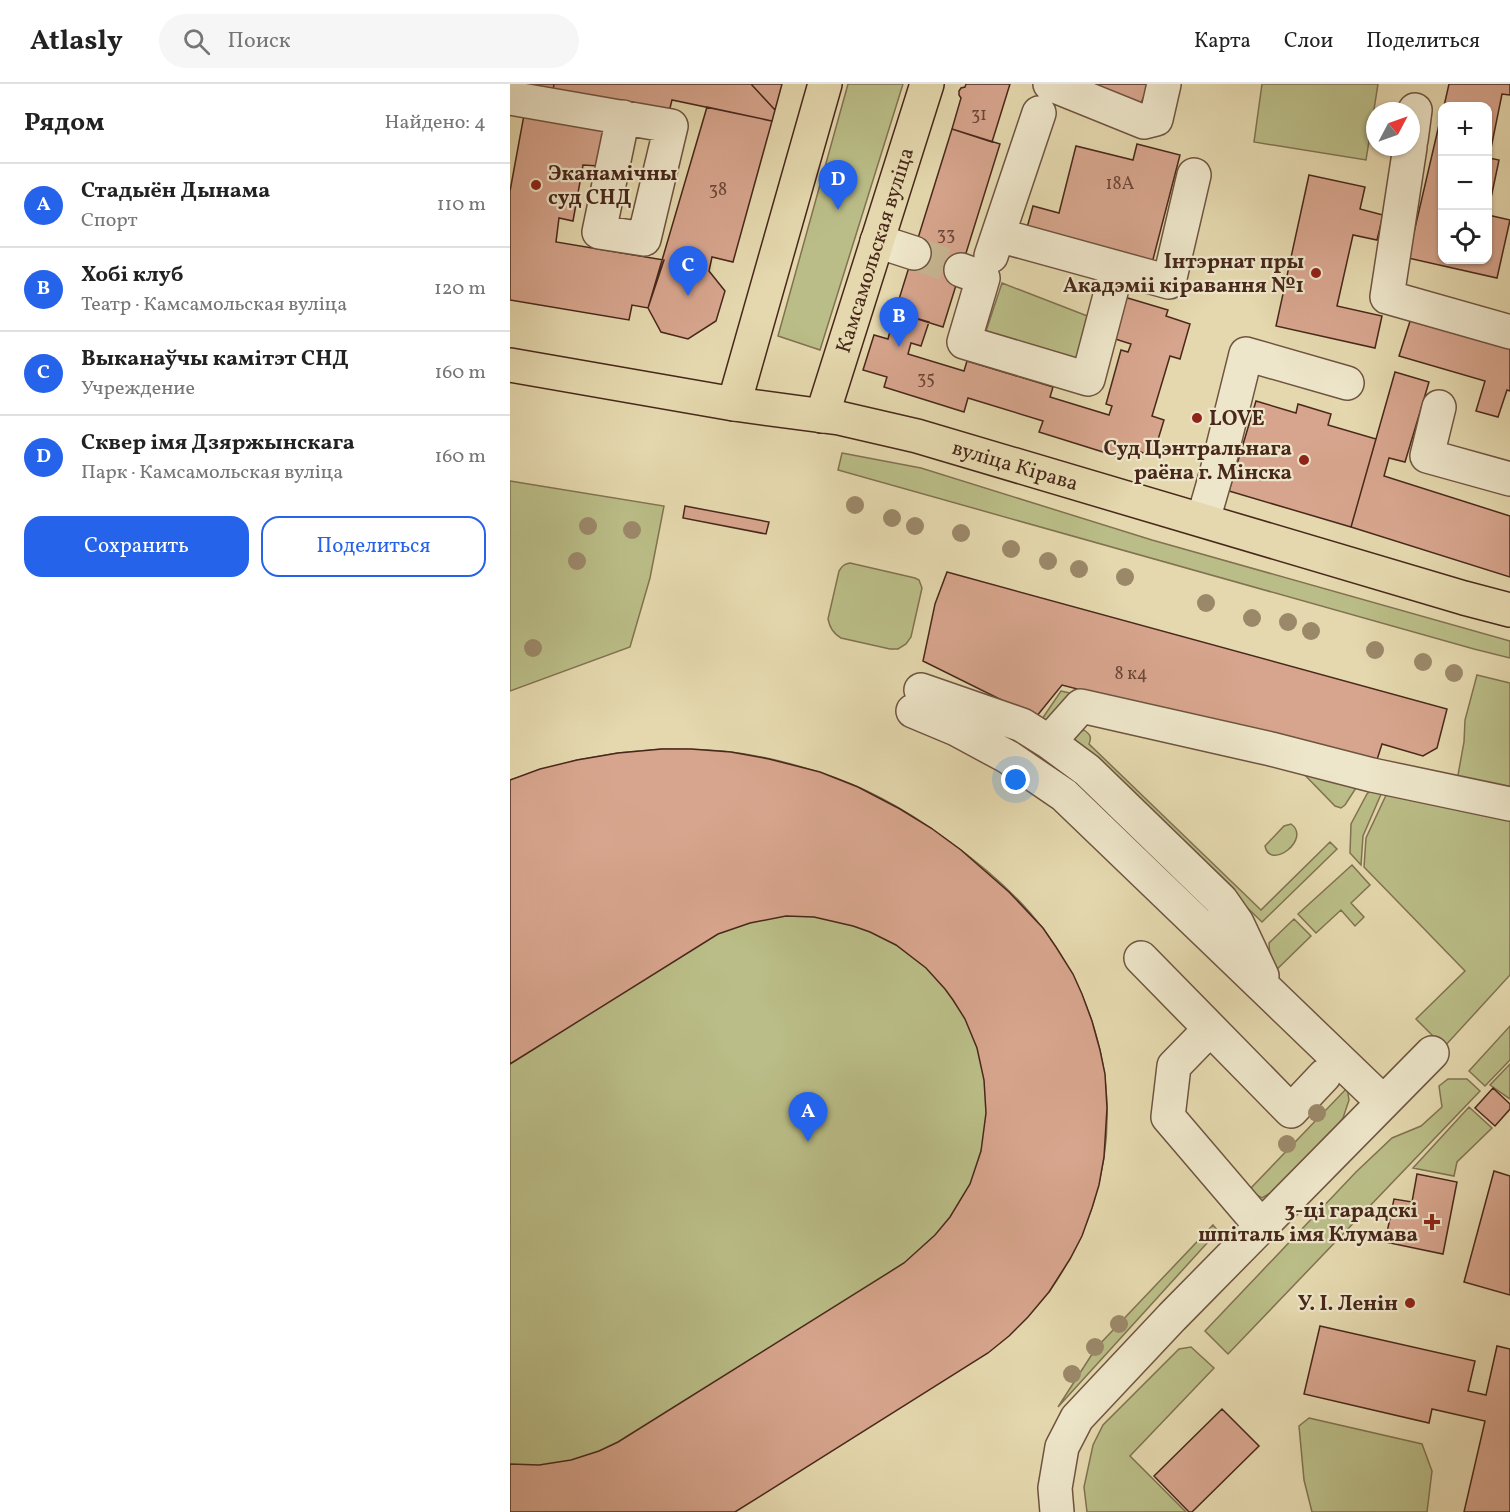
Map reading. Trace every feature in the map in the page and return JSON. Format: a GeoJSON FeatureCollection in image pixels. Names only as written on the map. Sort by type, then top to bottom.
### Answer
{"type":"FeatureCollection","features":[{"type":"Feature","properties":{"kind":"main road"},"geometry":{"type":"LineString","coordinates":[[734,404],[825,84]]}},
{"type":"Feature","properties":{"kind":"main road","name":"Камсамольская вуліца"},"geometry":{"type":"LineString","coordinates":[[822,416],[927,84]]}},
{"type":"Feature","properties":{"kind":"main road","name":"вуліца Кірава"},"geometry":{"type":"LineString","coordinates":[[510,365],[734,404],[839,418],[917,436],[1510,610]]}},
{"type":"Feature","properties":{"kind":"lane"},"geometry":{"type":"LineString","coordinates":[[1117,269],[1088,379],[964,342],[972,274],[998,235],[1045,99],[1144,122],[1156,119],[1164,84]]}},
{"type":"Feature","properties":{"kind":"lane"},"geometry":{"type":"LineString","coordinates":[[510,98],[622,117]]}},
{"type":"Feature","properties":{"kind":"lane"},"geometry":{"type":"LineString","coordinates":[[1409,156],[1387,297],[1510,332]]}},
{"type":"Feature","properties":{"kind":"lane"},"geometry":{"type":"LineString","coordinates":[[998,235],[1168,282],[1194,175]]}},
{"type":"Feature","properties":{"kind":"lane"},"geometry":{"type":"LineString","coordinates":[[877,241],[914,253]]}},
{"type":"Feature","properties":{"kind":"lane"},"geometry":{"type":"LineString","coordinates":[[1203,520],[1246,354],[1347,383]]}},
{"type":"Feature","properties":{"kind":"lane"},"geometry":{"type":"LineString","coordinates":[[1439,407],[1427,456],[1510,479]]}},
{"type":"Feature","properties":{"kind":"lane"},"geometry":{"type":"LineString","coordinates":[[1271,994],[1237,923],[1221,900],[1087,770],[1022,725],[917,700],[956,729],[1008,757],[1064,795],[1383,1102]]}},
{"type":"Feature","properties":{"kind":"lane"},"geometry":{"type":"LineString","coordinates":[[1048,742],[1081,706],[1271,749],[1372,775],[1510,804]]}},
{"type":"Feature","properties":{"kind":"lane"},"geometry":{"type":"LineString","coordinates":[[1141,958],[1291,1111],[1324,1076]]}},
{"type":"Feature","properties":{"kind":"lane"},"geometry":{"type":"LineString","coordinates":[[1210,1029],[1174,1066],[1168,1117],[1262,1227]]}},
{"type":"Feature","properties":{"kind":"lane"},"geometry":{"type":"LineString","coordinates":[[1057,1512],[1055,1488],[1062,1447],[1077,1418],[1172,1317],[1432,1053]]}},
{"type":"Feature","properties":{"kind":"green space"},"geometry":{"type":"Polygon","coordinates":[[[848,84],[903,84],[820,350],[778,336],[848,84]]]}},
{"type":"Feature","properties":{"kind":"green space"},"geometry":{"type":"Polygon","coordinates":[[[1262,84],[1378,84],[1375,102],[1366,102],[1366,160],[1254,142],[1262,84]]]}},
{"type":"Feature","properties":{"kind":"green space"},"geometry":{"type":"Polygon","coordinates":[[[1002,283],[1090,317],[1077,362],[985,334],[1002,283]]]}},
{"type":"Feature","properties":{"kind":"green space"},"geometry":{"type":"Polygon","coordinates":[[[842,453],[921,468],[1152,540],[1510,641],[1510,658],[838,470],[842,453]]]}},
{"type":"Feature","properties":{"kind":"green space"},"geometry":{"type":"Polygon","coordinates":[[[510,481],[664,506],[650,578],[630,647],[510,691],[510,481]]]}},
{"type":"Feature","properties":{"kind":"green space"},"geometry":{"type":"Polygon","coordinates":[[[850,563],[919,580],[922,588],[911,637],[898,649],[841,638],[831,628],[828,619],[839,571],[850,563]]]}},
{"type":"Feature","properties":{"kind":"green space"},"geometry":{"type":"Polygon","coordinates":[[[1477,675],[1510,683],[1510,798],[1460,783],[1458,775],[1465,720],[1477,675]]]}},
{"type":"Feature","properties":{"kind":"green space"},"geometry":{"type":"Polygon","coordinates":[[[1061,691],[1117,704],[1047,721],[1042,719],[1061,691]]]}},
{"type":"Feature","properties":{"kind":"green space"},"geometry":{"type":"Polygon","coordinates":[[[1084,730],[1090,736],[1089,744],[1261,910],[1330,842],[1337,849],[1262,922],[1077,744],[1074,736],[1084,730]]]}},
{"type":"Feature","properties":{"kind":"green space"},"geometry":{"type":"Polygon","coordinates":[[[662,749],[713,750],[752,755],[835,778],[885,800],[916,819],[998,880],[1043,929],[1070,972],[1090,1017],[1102,1063],[1107,1109],[1104,1156],[1093,1203],[1075,1248],[1049,1292],[510,1512],[510,780],[577,760],[662,749]]]}},
{"type":"Feature","properties":{"kind":"green space"},"geometry":{"type":"Polygon","coordinates":[[[1296,766],[1352,781],[1356,788],[1345,805],[1341,808],[1335,806],[1296,766]]]}},
{"type":"Feature","properties":{"kind":"green space"},"geometry":{"type":"Polygon","coordinates":[[[1372,789],[1382,792],[1363,836],[1361,865],[1350,853],[1351,824],[1372,789]]]}},
{"type":"Feature","properties":{"kind":"green space"},"geometry":{"type":"Polygon","coordinates":[[[1388,791],[1510,813],[1510,975],[1444,1047],[1416,1019],[1465,971],[1364,867],[1366,838],[1388,791]]]}},
{"type":"Feature","properties":{"kind":"green space"},"geometry":{"type":"Polygon","coordinates":[[[1291,824],[1296,830],[1293,844],[1281,854],[1268,853],[1265,846],[1284,826],[1291,824]]]}},
{"type":"Feature","properties":{"kind":"green space"},"geometry":{"type":"Polygon","coordinates":[[[1352,865],[1370,885],[1351,903],[1364,917],[1355,926],[1341,910],[1316,933],[1298,914],[1352,865]]]}},
{"type":"Feature","properties":{"kind":"green space"},"geometry":{"type":"Polygon","coordinates":[[[1294,919],[1311,936],[1271,975],[1269,943],[1294,919]]]}},
{"type":"Feature","properties":{"kind":"green space"},"geometry":{"type":"Polygon","coordinates":[[[1510,1026],[1510,1060],[1485,1086],[1469,1071],[1510,1026]]]}},
{"type":"Feature","properties":{"kind":"green space"},"geometry":{"type":"Polygon","coordinates":[[[1510,1064],[1510,1099],[1490,1085],[1510,1064]]]}},
{"type":"Feature","properties":{"kind":"green space"},"geometry":{"type":"Polygon","coordinates":[[[1448,1079],[1467,1079],[1480,1091],[1228,1354],[1205,1331],[1356,1172],[1392,1138],[1421,1126],[1442,1107],[1439,1086],[1448,1079]]]}},
{"type":"Feature","properties":{"kind":"green space"},"geometry":{"type":"Polygon","coordinates":[[[1347,1088],[1349,1100],[1343,1118],[1334,1130],[1274,1191],[1262,1198],[1251,1192],[1250,1189],[1347,1088]]]}},
{"type":"Feature","properties":{"kind":"green space"},"geometry":{"type":"Polygon","coordinates":[[[1469,1107],[1492,1128],[1457,1162],[1454,1176],[1413,1168],[1469,1107]]]}},
{"type":"Feature","properties":{"kind":"green space"},"geometry":{"type":"Polygon","coordinates":[[[1213,1225],[1218,1231],[1058,1407],[1096,1348],[1213,1225]]]}},
{"type":"Feature","properties":{"kind":"green space"},"geometry":{"type":"Polygon","coordinates":[[[1191,1347],[1214,1368],[1130,1456],[1186,1512],[1087,1512],[1084,1487],[1093,1445],[1103,1425],[1179,1349],[1191,1347]]]}},
{"type":"Feature","properties":{"kind":"green space"},"geometry":{"type":"Polygon","coordinates":[[[1309,1418],[1422,1444],[1432,1471],[1427,1512],[1312,1512],[1304,1480],[1299,1426],[1309,1418]]]}},
{"type":"Feature","properties":{"kind":"building"},"geometry":{"type":"Polygon","coordinates":[[[510,84],[554,84],[552,96],[510,84]]]}},
{"type":"Feature","properties":{"kind":"building"},"geometry":{"type":"Polygon","coordinates":[[[554,84],[751,84],[775,110],[772,121],[672,100],[669,112],[553,91],[554,84]]]}},
{"type":"Feature","properties":{"kind":"building"},"geometry":{"type":"Polygon","coordinates":[[[751,84],[782,84],[775,110],[751,84]]]}},
{"type":"Feature","properties":{"kind":"building"},"geometry":{"type":"Polygon","coordinates":[[[966,84],[1010,84],[992,142],[952,129],[961,98],[959,91],[966,84]]]}},
{"type":"Feature","properties":{"kind":"building"},"geometry":{"type":"Polygon","coordinates":[[[1088,84],[1149,84],[1140,106],[1088,84]]]}},
{"type":"Feature","properties":{"kind":"building"},"geometry":{"type":"Polygon","coordinates":[[[1449,84],[1510,84],[1510,95],[1502,94],[1492,143],[1492,102],[1445,102],[1449,84]]]}},
{"type":"Feature","properties":{"kind":"building"},"geometry":{"type":"Polygon","coordinates":[[[526,104],[607,119],[599,166],[583,165],[573,221],[559,218],[556,242],[664,260],[648,308],[632,305],[629,320],[510,300],[510,191],[526,104]]]}},
{"type":"Feature","properties":{"kind":"building"},"geometry":{"type":"Polygon","coordinates":[[[707,107],[772,121],[733,262],[712,257],[709,271],[725,291],[716,321],[688,339],[661,332],[648,308],[707,107]]]}},
{"type":"Feature","properties":{"kind":"building"},"geometry":{"type":"Polygon","coordinates":[[[952,129],[1000,144],[943,327],[895,312],[952,129]]]}},
{"type":"Feature","properties":{"kind":"building"},"geometry":{"type":"Polygon","coordinates":[[[1438,129],[1438,264],[1492,264],[1492,216],[1510,220],[1497,278],[1408,258],[1438,129]]]}},
{"type":"Feature","properties":{"kind":"building"},"geometry":{"type":"Polygon","coordinates":[[[1137,144],[1180,155],[1151,267],[1025,235],[1033,206],[1059,213],[1076,146],[1133,160],[1137,144]]]}},
{"type":"Feature","properties":{"kind":"building"},"geometry":{"type":"Polygon","coordinates":[[[1492,159],[1499,160],[1492,193],[1492,159]]]}},
{"type":"Feature","properties":{"kind":"building","name":"Інтэрнат пры Акадэміі кіравання №1"},"geometry":{"type":"Polygon","coordinates":[[[1309,175],[1365,187],[1360,209],[1383,215],[1377,240],[1353,235],[1337,306],[1382,316],[1375,348],[1276,326],[1309,175]]]}},
{"type":"Feature","properties":{"kind":"building"},"geometry":{"type":"Polygon","coordinates":[[[1121,296],[1168,310],[1166,316],[1190,324],[1180,359],[1170,356],[1152,416],[1164,420],[1153,456],[1122,446],[1119,457],[1039,432],[1043,421],[968,398],[964,412],[884,387],[887,377],[863,370],[874,335],[888,339],[895,312],[929,322],[921,346],[911,343],[908,354],[964,371],[967,361],[1053,387],[1050,397],[1109,415],[1112,406],[1106,404],[1121,350],[1128,352],[1131,344],[1109,337],[1121,296]]]}},
{"type":"Feature","properties":{"kind":"building"},"geometry":{"type":"Polygon","coordinates":[[[1412,315],[1510,344],[1510,391],[1507,390],[1498,417],[1476,411],[1485,381],[1399,356],[1412,315]]]}},
{"type":"Feature","properties":{"kind":"building"},"geometry":{"type":"Polygon","coordinates":[[[1395,372],[1429,382],[1405,462],[1389,458],[1384,476],[1510,516],[1510,577],[1351,527],[1395,372]]]}},
{"type":"Feature","properties":{"kind":"building","name":"Суд Цэнтральнага раёна г. Мінска"},"geometry":{"type":"Polygon","coordinates":[[[1256,401],[1296,413],[1298,404],[1331,414],[1328,425],[1376,439],[1351,527],[1229,491],[1256,401]]]}},
{"type":"Feature","properties":{"kind":"building"},"geometry":{"type":"Polygon","coordinates":[[[685,506],[769,522],[766,534],[683,518],[685,506]]]}},
{"type":"Feature","properties":{"kind":"building"},"geometry":{"type":"Polygon","coordinates":[[[947,572],[1447,709],[1437,748],[1423,756],[1382,744],[1375,766],[1062,685],[1036,717],[923,661],[935,604],[947,572]]]}},
{"type":"Feature","properties":{"kind":"building"},"geometry":{"type":"Polygon","coordinates":[[[662,749],[731,752],[769,759],[820,772],[858,787],[931,828],[961,850],[1009,892],[1043,928],[1056,947],[1073,974],[1092,1021],[1105,1074],[1107,1108],[1104,1157],[1099,1185],[1082,1236],[1070,1259],[1049,1292],[1009,1336],[988,1353],[735,1512],[510,1512],[510,1464],[539,1465],[571,1460],[618,1442],[904,1263],[935,1235],[950,1217],[970,1184],[981,1151],[986,1113],[984,1080],[977,1048],[965,1019],[953,1000],[926,968],[896,945],[853,926],[814,917],[786,916],[750,923],[718,934],[510,1064],[510,780],[540,769],[577,760],[662,749]]]}},
{"type":"Feature","properties":{"kind":"building"},"geometry":{"type":"Polygon","coordinates":[[[1493,1088],[1510,1104],[1510,1109],[1495,1126],[1475,1108],[1493,1088]]]}},
{"type":"Feature","properties":{"kind":"building"},"geometry":{"type":"Polygon","coordinates":[[[1494,1171],[1510,1176],[1510,1295],[1464,1282],[1494,1171]]]}},
{"type":"Feature","properties":{"kind":"building"},"geometry":{"type":"Polygon","coordinates":[[[1417,1174],[1457,1182],[1443,1254],[1385,1242],[1394,1199],[1412,1202],[1417,1174]]]}},
{"type":"Feature","properties":{"kind":"building"},"geometry":{"type":"Polygon","coordinates":[[[1320,1326],[1475,1361],[1468,1391],[1486,1395],[1497,1346],[1510,1349],[1510,1512],[1464,1512],[1485,1421],[1432,1409],[1429,1423],[1304,1394],[1320,1326]]]}},
{"type":"Feature","properties":{"kind":"building"},"geometry":{"type":"Polygon","coordinates":[[[1222,1409],[1259,1446],[1192,1512],[1189,1512],[1154,1476],[1222,1409]]]}},
{"type":"Feature","properties":{"kind":"tunnel"},"geometry":{"type":"LineString","coordinates":[[914,253],[961,270]]}},
{"type":"Feature","properties":{"kind":"place","name":"Эканамічны суд СНД"},"geometry":{"type":"Point","coordinates":[536,185]}},
{"type":"Feature","properties":{"kind":"place","name":"Сквер імя Дзяржынскага"},"geometry":{"type":"Point","coordinates":[838,210]}},
{"type":"Feature","properties":{"kind":"place","name":"Інтэрнат пры Акадэміі кіравання №1"},"geometry":{"type":"Point","coordinates":[1316,273]}},
{"type":"Feature","properties":{"kind":"place","name":"Выканаўчы камітэт СНД"},"geometry":{"type":"Point","coordinates":[688,296]}},
{"type":"Feature","properties":{"kind":"place","name":"Хобі клуб"},"geometry":{"type":"Point","coordinates":[899,347]}},
{"type":"Feature","properties":{"kind":"place","name":"LOVE"},"geometry":{"type":"Point","coordinates":[1197,418]}},
{"type":"Feature","properties":{"kind":"place","name":"Суд Цэнтральнага раёна г. Мінска"},"geometry":{"type":"Point","coordinates":[1304,460]}},
{"type":"Feature","properties":{"kind":"place","name":"Стадыён Дынама"},"geometry":{"type":"Point","coordinates":[808,1142]}},
{"type":"Feature","properties":{"kind":"place","name":"3-ці гарадскі шпіталь імя Клумава"},"geometry":{"type":"Point","coordinates":[1432,1222]}},
{"type":"Feature","properties":{"kind":"place","name":"У. І. Ленін"},"geometry":{"type":"Point","coordinates":[1410,1303]}}]}
